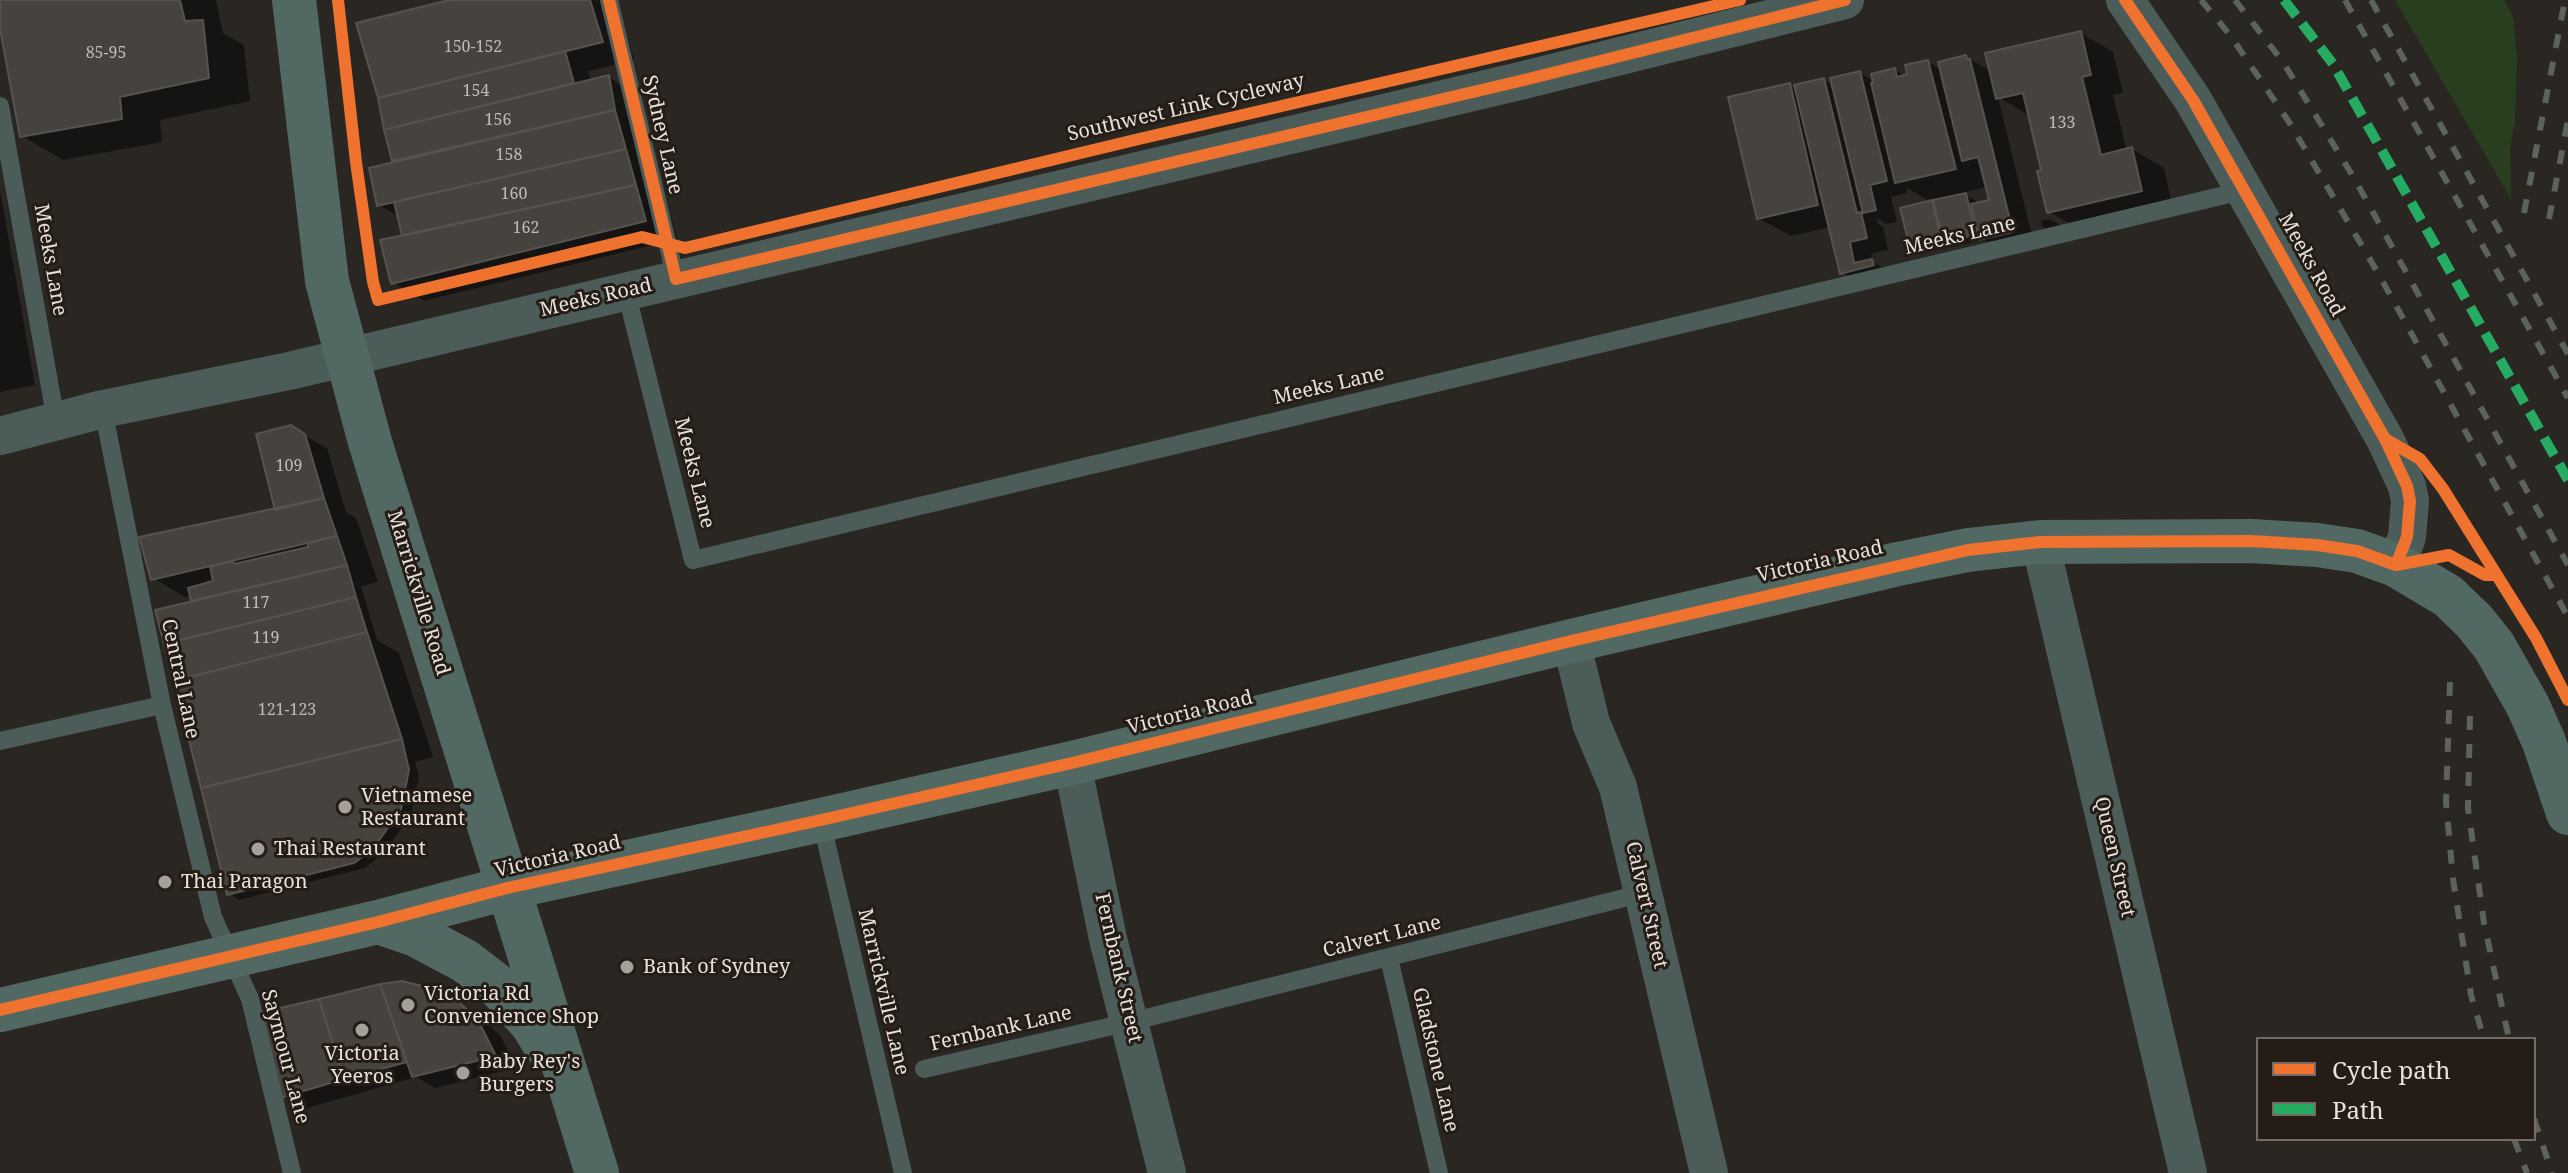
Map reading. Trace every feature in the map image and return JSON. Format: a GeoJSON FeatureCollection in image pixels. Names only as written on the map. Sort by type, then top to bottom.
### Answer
{"type":"FeatureCollection","features":[{"type":"Feature","properties":{"kind":"street","name":"Marrickville Road"},"geometry":{"type":"LineString","coordinates":[[294,0],[327,281],[370,442],[597,1173]]}},
{"type":"Feature","properties":{"kind":"street","name":"Meeks Road"},"geometry":{"type":"LineString","coordinates":[[0,436],[103,409],[289,371],[1509,84],[1845,0]]}},
{"type":"Feature","properties":{"kind":"street","name":"Meeks Road"},"geometry":{"type":"LineString","coordinates":[[2125,0],[2193,100],[2385,439],[2407,486],[2410,501],[2407,537],[2396,565]]}},
{"type":"Feature","properties":{"kind":"street","name":"Victoria Road"},"geometry":{"type":"LineString","coordinates":[[0,1010],[378,922],[507,888],[1072,763],[1898,564],[1968,550],[2040,542],[2238,541],[2317,545],[2357,551],[2396,565],[2448,596],[2494,646],[2528,706],[2544,742],[2568,813]]}},
{"type":"Feature","properties":{"kind":"street","name":"Queen Street"},"geometry":{"type":"LineString","coordinates":[[2040,542],[2188,1173]]}},
{"type":"Feature","properties":{"kind":"street","name":"Calvert Street"},"geometry":{"type":"LineString","coordinates":[[1571,641],[1591,723],[1618,787],[1709,1173]]}},
{"type":"Feature","properties":{"kind":"street","name":"Fernbank Street"},"geometry":{"type":"LineString","coordinates":[[1072,763],[1108,939],[1167,1173]]}},
{"type":"Feature","properties":{"kind":"street"},"geometry":{"type":"LineString","coordinates":[[378,922],[416,935],[465,961],[500,988],[532,1024],[569,1085]]}},
{"type":"Feature","properties":{"kind":"lane","name":"Sydney Lane"},"geometry":{"type":"LineString","coordinates":[[609,0],[676,279]]}},
{"type":"Feature","properties":{"kind":"lane","name":"Meeks Lane"},"geometry":{"type":"LineString","coordinates":[[0,106],[56,421]]}},
{"type":"Feature","properties":{"kind":"lane","name":"Meeks Lane"},"geometry":{"type":"LineString","coordinates":[[626,291],[693,560],[2246,190]]}},
{"type":"Feature","properties":{"kind":"lane","name":"Central Lane"},"geometry":{"type":"LineString","coordinates":[[103,409],[162,705],[213,917],[228,955]]}},
{"type":"Feature","properties":{"kind":"lane"},"geometry":{"type":"LineString","coordinates":[[0,741],[162,705]]}},
{"type":"Feature","properties":{"kind":"lane","name":"Marrickville Lane"},"geometry":{"type":"LineString","coordinates":[[821,820],[903,1173]]}},
{"type":"Feature","properties":{"kind":"lane","name":"Calvert Lane"},"geometry":{"type":"LineString","coordinates":[[1130,1022],[1644,893]]}},
{"type":"Feature","properties":{"kind":"lane","name":"Saymour Lane"},"geometry":{"type":"LineString","coordinates":[[228,955],[250,999],[292,1173]]}},
{"type":"Feature","properties":{"kind":"lane","name":"Gladstone Lane"},"geometry":{"type":"LineString","coordinates":[[1389,958],[1439,1173]]}},
{"type":"Feature","properties":{"kind":"lane","name":"Fernbank Lane"},"geometry":{"type":"LineString","coordinates":[[924,1069],[1130,1022]]}},
{"type":"Feature","properties":{"kind":"green space"},"geometry":{"type":"Polygon","coordinates":[[[2395,0],[2504,0],[2513,17],[2517,56],[2515,122],[2510,148],[2511,199],[2395,0]]]}},
{"type":"Feature","properties":{"kind":"building"},"geometry":{"type":"Polygon","coordinates":[[[0,0],[180,0],[185,21],[203,20],[209,78],[120,97],[122,119],[20,137],[0,29],[0,0]]]}},
{"type":"Feature","properties":{"kind":"building"},"geometry":{"type":"Polygon","coordinates":[[[449,0],[590,0],[603,42],[378,98],[356,23],[449,0]]]}},
{"type":"Feature","properties":{"kind":"building"},"geometry":{"type":"Polygon","coordinates":[[[2081,31],[2091,75],[2082,77],[2101,155],[2132,147],[2142,191],[2047,213],[2037,171],[2041,170],[2023,93],[1996,99],[1985,53],[2081,31]]]}},
{"type":"Feature","properties":{"kind":"building"},"geometry":{"type":"Polygon","coordinates":[[[565,51],[574,83],[384,130],[378,98],[565,51]]]}},
{"type":"Feature","properties":{"kind":"building"},"geometry":{"type":"Polygon","coordinates":[[[1966,55],[1970,59],[2013,232],[1979,240],[1971,204],[1989,200],[1978,157],[1962,161],[1938,62],[1966,55]]]}},
{"type":"Feature","properties":{"kind":"building"},"geometry":{"type":"Polygon","coordinates":[[[1928,60],[1956,169],[1895,183],[1871,74],[1895,68],[1897,77],[1907,74],[1905,65],[1928,60]]]}},
{"type":"Feature","properties":{"kind":"building"},"geometry":{"type":"Polygon","coordinates":[[[1860,71],[1887,181],[1870,185],[1876,210],[1863,213],[1830,78],[1860,71]]]}},
{"type":"Feature","properties":{"kind":"building"},"geometry":{"type":"Polygon","coordinates":[[[609,75],[615,110],[392,161],[384,130],[609,75]]]}},
{"type":"Feature","properties":{"kind":"building"},"geometry":{"type":"Polygon","coordinates":[[[1824,78],[1857,213],[1861,212],[1867,238],[1850,242],[1854,263],[1872,259],[1874,265],[1840,274],[1794,85],[1824,78]]]}},
{"type":"Feature","properties":{"kind":"building"},"geometry":{"type":"Polygon","coordinates":[[[1790,83],[1818,205],[1757,219],[1728,97],[1790,83]]]}},
{"type":"Feature","properties":{"kind":"building"},"geometry":{"type":"Polygon","coordinates":[[[615,110],[626,149],[377,206],[369,168],[615,110]]]}},
{"type":"Feature","properties":{"kind":"building"},"geometry":{"type":"Polygon","coordinates":[[[626,149],[636,185],[402,236],[394,202],[626,149]]]}},
{"type":"Feature","properties":{"kind":"building"},"geometry":{"type":"Polygon","coordinates":[[[636,185],[646,221],[391,284],[380,240],[636,185]]]}},
{"type":"Feature","properties":{"kind":"building"},"geometry":{"type":"Polygon","coordinates":[[[1966,193],[1976,235],[1943,242],[1933,200],[1966,193]]]}},
{"type":"Feature","properties":{"kind":"building"},"geometry":{"type":"Polygon","coordinates":[[[1932,200],[1942,241],[1910,248],[1900,208],[1932,200]]]}},
{"type":"Feature","properties":{"kind":"building"},"geometry":{"type":"Polygon","coordinates":[[[291,425],[305,434],[324,498],[275,510],[256,434],[291,425]]]}},
{"type":"Feature","properties":{"kind":"building"},"geometry":{"type":"Polygon","coordinates":[[[324,498],[337,536],[151,580],[139,537],[324,498]]]}},
{"type":"Feature","properties":{"kind":"building"},"geometry":{"type":"Polygon","coordinates":[[[337,536],[347,565],[191,601],[188,588],[213,581],[210,567],[308,547],[308,543],[337,536]]]}},
{"type":"Feature","properties":{"kind":"building"},"geometry":{"type":"Polygon","coordinates":[[[347,565],[356,597],[164,644],[155,610],[347,565]]]}},
{"type":"Feature","properties":{"kind":"building"},"geometry":{"type":"Polygon","coordinates":[[[356,597],[367,632],[174,681],[164,644],[356,597]]]}},
{"type":"Feature","properties":{"kind":"building"},"geometry":{"type":"Polygon","coordinates":[[[367,632],[402,739],[201,788],[174,681],[367,632]]]}},
{"type":"Feature","properties":{"kind":"building"},"geometry":{"type":"Polygon","coordinates":[[[402,739],[409,770],[401,809],[373,849],[354,863],[227,895],[201,788],[402,739]]]}},
{"type":"Feature","properties":{"kind":"building"},"geometry":{"type":"Polygon","coordinates":[[[402,981],[438,990],[460,1003],[479,1022],[496,1056],[412,1077],[380,984],[402,981]]]}},
{"type":"Feature","properties":{"kind":"building","name":"Victoria Yeeros"},"geometry":{"type":"Polygon","coordinates":[[[380,984],[407,1062],[344,1079],[319,999],[380,984]]]}},
{"type":"Feature","properties":{"kind":"building"},"geometry":{"type":"Polygon","coordinates":[[[319,999],[344,1079],[280,1098],[258,1013],[319,999]]]}},
{"type":"Feature","properties":{"kind":"railway"},"geometry":{"type":"LineString","coordinates":[[2201,0],[2230,35],[2289,122],[2378,273],[2568,617]]}},
{"type":"Feature","properties":{"kind":"railway"},"geometry":{"type":"LineString","coordinates":[[2235,0],[2283,62],[2354,178],[2568,565]]}},
{"type":"Feature","properties":{"kind":"railway"},"geometry":{"type":"LineString","coordinates":[[2345,0],[2568,398]]}},
{"type":"Feature","properties":{"kind":"railway"},"geometry":{"type":"LineString","coordinates":[[2371,0],[2568,354]]}},
{"type":"Feature","properties":{"kind":"railway"},"geometry":{"type":"LineString","coordinates":[[2524,213],[2565,0]]}},
{"type":"Feature","properties":{"kind":"railway"},"geometry":{"type":"LineString","coordinates":[[2549,219],[2568,120]]}},
{"type":"Feature","properties":{"kind":"railway"},"geometry":{"type":"LineString","coordinates":[[2450,682],[2446,802],[2453,879],[2471,995],[2483,1037]]}},
{"type":"Feature","properties":{"kind":"railway"},"geometry":{"type":"LineString","coordinates":[[2470,716],[2468,808],[2484,923],[2509,1037]]}},
{"type":"Feature","properties":{"kind":"railway"},"geometry":{"type":"LineString","coordinates":[[2536,1125],[2552,1173]]}},
{"type":"Feature","properties":{"kind":"railway"},"geometry":{"type":"LineString","coordinates":[[2515,1141],[2527,1173]]}},
{"type":"Feature","properties":{"kind":"marked path"},"geometry":{"type":"LineString","coordinates":[[2284,0],[2333,64],[2568,480]]}},
{"type":"Feature","properties":{"kind":"cycle path","name":"Southwest Link Cycleway"},"geometry":{"type":"LineString","coordinates":[[338,0],[356,162],[378,300],[642,237],[685,248],[1740,0]]}},
{"type":"Feature","properties":{"kind":"cycle path"},"geometry":{"type":"LineString","coordinates":[[609,0],[676,279],[1524,80],[1845,0]]}},
{"type":"Feature","properties":{"kind":"cycle path"},"geometry":{"type":"LineString","coordinates":[[2125,0],[2193,100],[2385,439],[2407,486],[2410,501],[2407,537],[2396,565]]}},
{"type":"Feature","properties":{"kind":"cycle path"},"geometry":{"type":"LineString","coordinates":[[2385,439],[2420,459],[2443,489],[2536,638],[2568,700]]}},
{"type":"Feature","properties":{"kind":"cycle path"},"geometry":{"type":"LineString","coordinates":[[0,1010],[378,922],[507,888],[1072,763],[1571,641],[1968,550],[2040,542],[2251,541],[2357,551],[2396,565]]}},
{"type":"Feature","properties":{"kind":"cycle path"},"geometry":{"type":"LineString","coordinates":[[2396,565],[2449,555],[2485,575],[2496,575]]}},
{"type":"Feature","properties":{"kind":"place","name":"Vietnamese Restaurant"},"geometry":{"type":"Point","coordinates":[345,807]}},
{"type":"Feature","properties":{"kind":"place","name":"Thai Restaurant"},"geometry":{"type":"Point","coordinates":[258,849]}},
{"type":"Feature","properties":{"kind":"place","name":"Thai Paragon"},"geometry":{"type":"Point","coordinates":[165,882]}},
{"type":"Feature","properties":{"kind":"place","name":"Bank of Sydney"},"geometry":{"type":"Point","coordinates":[627,967]}},
{"type":"Feature","properties":{"kind":"place","name":"Victoria Rd Convenience Shop"},"geometry":{"type":"Point","coordinates":[408,1005]}},
{"type":"Feature","properties":{"kind":"place","name":"Victoria Yeeros"},"geometry":{"type":"Point","coordinates":[362,1030]}},
{"type":"Feature","properties":{"kind":"place","name":"Baby Rey's Burgers"},"geometry":{"type":"Point","coordinates":[463,1073]}}]}
